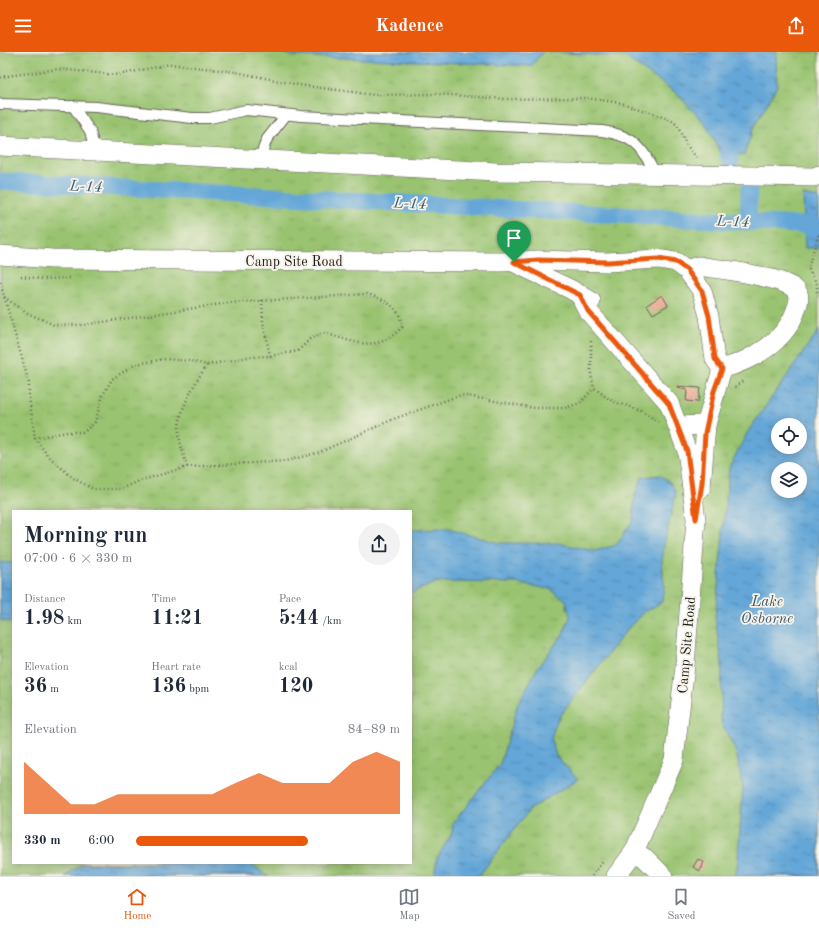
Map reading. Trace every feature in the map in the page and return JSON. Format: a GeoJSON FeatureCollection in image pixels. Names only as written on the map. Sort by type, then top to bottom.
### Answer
{"type":"FeatureCollection","features":[{"type":"Feature","properties":{"kind":"street"},"geometry":{"type":"LineString","coordinates":[[0,146],[496,172],[814,177],[819,174]]}},
{"type":"Feature","properties":{"kind":"street","name":"Camp Site Road"},"geometry":{"type":"LineString","coordinates":[[0,255],[52,259],[514,262],[588,298],[599,308],[655,367],[667,387],[669,404],[687,451],[696,519],[685,666],[674,760],[634,852],[616,876]]}},
{"type":"Feature","properties":{"kind":"street"},"geometry":{"type":"LineString","coordinates":[[514,262],[538,260],[607,262],[658,259],[676,262],[687,270],[702,291],[709,316],[715,359],[722,369]]}},
{"type":"Feature","properties":{"kind":"street"},"geometry":{"type":"LineString","coordinates":[[575,292],[574,274],[578,269],[604,267],[607,262]]}},
{"type":"Feature","properties":{"kind":"street"},"geometry":{"type":"LineString","coordinates":[[687,270],[698,266],[770,279],[787,284],[796,290],[799,296],[799,303],[792,319],[773,343],[745,361],[722,369]]}},
{"type":"Feature","properties":{"kind":"street"},"geometry":{"type":"LineString","coordinates":[[696,519],[702,484],[706,424],[714,391],[722,369]]}},
{"type":"Feature","properties":{"kind":"street"},"geometry":{"type":"LineString","coordinates":[[680,430],[706,424]]}},
{"type":"Feature","properties":{"kind":"street"},"geometry":{"type":"LineString","coordinates":[[634,852],[645,858],[663,876]]}},
{"type":"Feature","properties":{"kind":"lane"},"geometry":{"type":"LineString","coordinates":[[0,104],[73,106],[192,118],[210,118],[246,110],[286,114],[602,131],[617,133],[633,140],[640,147],[656,175]]}},
{"type":"Feature","properties":{"kind":"lane"},"geometry":{"type":"LineString","coordinates":[[73,106],[90,131],[95,151]]}},
{"type":"Feature","properties":{"kind":"lane"},"geometry":{"type":"LineString","coordinates":[[259,160],[267,139],[286,114]]}},
{"type":"Feature","properties":{"kind":"path"},"geometry":{"type":"LineString","coordinates":[[0,76],[58,69],[118,75],[170,64],[236,72],[299,85],[374,95],[437,94],[506,99],[593,99],[622,103],[671,120],[677,125],[687,146],[698,159],[702,161]]}},
{"type":"Feature","properties":{"kind":"path"},"geometry":{"type":"LineString","coordinates":[[817,297],[817,284],[808,268],[819,233]]}},
{"type":"Feature","properties":{"kind":"path"},"geometry":{"type":"LineString","coordinates":[[15,274],[42,280],[79,278]]}},
{"type":"Feature","properties":{"kind":"path"},"geometry":{"type":"LineString","coordinates":[[0,282],[29,383],[29,398],[35,438],[49,457],[73,478],[94,489],[122,489],[139,481],[187,467],[286,461],[320,452],[396,418],[461,395],[535,408],[565,408],[580,403],[594,388]]}},
{"type":"Feature","properties":{"kind":"path"},"geometry":{"type":"LineString","coordinates":[[4,297],[25,312],[54,326],[83,325],[188,308],[262,300],[368,294],[386,300],[401,317],[402,327],[393,337],[378,343],[360,345],[322,333],[310,339],[298,351],[270,356],[248,357],[207,365],[192,361],[165,359],[136,364],[112,379],[103,395],[95,422],[84,432],[67,432],[35,438]]}},
{"type":"Feature","properties":{"kind":"path"},"geometry":{"type":"LineString","coordinates":[[262,300],[263,322],[270,356]]}},
{"type":"Feature","properties":{"kind":"path"},"geometry":{"type":"LineString","coordinates":[[591,336],[591,375],[594,388],[612,401],[641,411],[674,434],[680,430]]}},
{"type":"Feature","properties":{"kind":"path"},"geometry":{"type":"LineString","coordinates":[[187,467],[179,428],[180,417],[199,377],[207,365]]}},
{"type":"Feature","properties":{"kind":"path"},"geometry":{"type":"LineString","coordinates":[[731,392],[746,379]]}},
{"type":"Feature","properties":{"kind":"path"},"geometry":{"type":"LineString","coordinates":[[592,876],[606,858]]}},
{"type":"Feature","properties":{"kind":"green space"},"geometry":{"type":"Polygon","coordinates":[[[0,52],[819,52],[819,876],[0,876],[0,52]]]}},
{"type":"Feature","properties":{"kind":"water"},"geometry":{"type":"Polygon","coordinates":[[[279,52],[543,52],[531,66],[294,56],[279,52]]]}},
{"type":"Feature","properties":{"kind":"water"},"geometry":{"type":"Polygon","coordinates":[[[549,52],[776,52],[777,86],[753,129],[744,155],[721,153],[704,122],[675,92],[625,57],[549,52]]]}},
{"type":"Feature","properties":{"kind":"water"},"geometry":{"type":"Polygon","coordinates":[[[803,195],[819,198],[819,248],[805,248],[803,195]]]}},
{"type":"Feature","properties":{"kind":"water","name":"Lake Osborne"},"geometry":{"type":"Polygon","coordinates":[[[819,330],[819,876],[734,876],[737,869],[743,788],[736,752],[721,722],[722,663],[715,618],[729,468],[747,433],[819,330]]]}},
{"type":"Feature","properties":{"kind":"water"},"geometry":{"type":"Polygon","coordinates":[[[660,475],[671,483],[676,493],[664,545],[662,562],[664,584],[662,602],[645,612],[630,626],[558,718],[551,739],[556,756],[578,779],[530,809],[479,876],[434,876],[437,858],[452,833],[453,823],[500,764],[518,703],[538,667],[563,634],[570,617],[566,600],[550,589],[515,583],[437,582],[412,593],[412,530],[448,529],[499,543],[558,543],[595,551],[616,545],[633,520],[635,495],[642,477],[660,475]]]}},
{"type":"Feature","properties":{"kind":"water"},"geometry":{"type":"Polygon","coordinates":[[[0,562],[12,563],[12,623],[0,620],[0,562]]]}},
{"type":"Feature","properties":{"kind":"water"},"geometry":{"type":"Polygon","coordinates":[[[83,864],[250,864],[268,876],[65,876],[83,864]]]}},
{"type":"Feature","properties":{"kind":"building"},"geometry":{"type":"Polygon","coordinates":[[[662,295],[668,305],[653,314],[647,305],[662,295]]]}},
{"type":"Feature","properties":{"kind":"building"},"geometry":{"type":"Polygon","coordinates":[[[677,386],[700,388],[698,402],[686,401],[687,390],[677,388],[677,386]]]}},
{"type":"Feature","properties":{"kind":"building"},"geometry":{"type":"Polygon","coordinates":[[[698,859],[704,862],[700,871],[693,867],[698,859]]]}},
{"type":"Feature","properties":{"kind":"waterway"},"geometry":{"type":"LineString","coordinates":[[728,154],[731,160]]}},
{"type":"Feature","properties":{"kind":"waterway","name":"L-14"},"geometry":{"type":"LineString","coordinates":[[0,181],[819,226]]}},
{"type":"Feature","properties":{"kind":"waterway"},"geometry":{"type":"LineString","coordinates":[[748,222],[749,189]]}},
{"type":"Feature","properties":{"kind":"route"},"geometry":{"type":"LineString","coordinates":[[658,259],[676,262],[687,270],[692,276],[702,291],[709,316],[715,359],[722,369],[714,391],[705,433],[702,484],[696,519],[691,471],[687,451],[682,434],[669,404],[648,378],[588,311],[580,295],[514,262],[538,260],[607,262],[658,259]]}}]}
